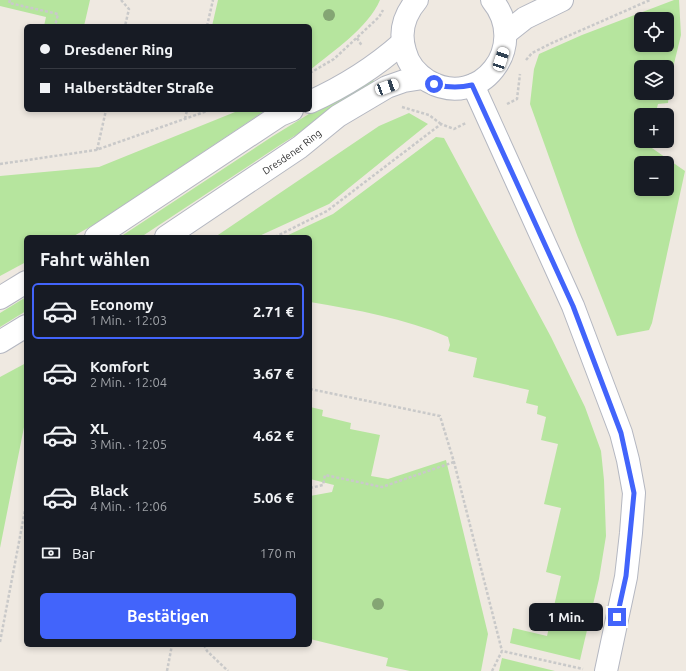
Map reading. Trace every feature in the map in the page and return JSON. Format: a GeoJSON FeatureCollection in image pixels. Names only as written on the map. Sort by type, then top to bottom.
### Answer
{"type":"FeatureCollection","features":[{"type":"Feature","properties":{"kind":"street"},"geometry":{"type":"LineString","coordinates":[[417,0],[407,13],[403,28],[402,43],[406,56],[413,69],[423,78],[434,84],[447,88],[460,88],[472,85],[484,79],[494,70],[501,59],[506,46],[506,33],[504,20],[492,0]]}},
{"type":"Feature","properties":{"kind":"street"},"geometry":{"type":"LineString","coordinates":[[506,33],[525,18],[562,0]]}},
{"type":"Feature","properties":{"kind":"street"},"geometry":{"type":"LineString","coordinates":[[312,101],[374,66],[402,43]]}},
{"type":"Feature","properties":{"kind":"street","name":"Dresdener Ring"},"geometry":{"type":"LineString","coordinates":[[169,235],[300,147],[338,116],[387,87],[404,81],[423,78]]}},
{"type":"Feature","properties":{"kind":"street"},"geometry":{"type":"LineString","coordinates":[[472,85],[573,306],[621,433],[628,460],[634,493],[631,533],[626,576],[606,671]]}},
{"type":"Feature","properties":{"kind":"street"},"geometry":{"type":"LineString","coordinates":[[99,235],[280,115],[287,112]]}},
{"type":"Feature","properties":{"kind":"street"},"geometry":{"type":"LineString","coordinates":[[0,298],[24,283]]}},
{"type":"Feature","properties":{"kind":"street"},"geometry":{"type":"LineString","coordinates":[[0,342],[24,327]]}},
{"type":"Feature","properties":{"kind":"path"},"geometry":{"type":"LineString","coordinates":[[10,0],[9,3],[58,14],[56,24]]}},
{"type":"Feature","properties":{"kind":"path"},"geometry":{"type":"LineString","coordinates":[[121,0],[129,9],[125,24]]}},
{"type":"Feature","properties":{"kind":"path"},"geometry":{"type":"LineString","coordinates":[[207,24],[213,0]]}},
{"type":"Feature","properties":{"kind":"path"},"geometry":{"type":"LineString","coordinates":[[522,65],[532,53],[650,0]]}},
{"type":"Feature","properties":{"kind":"path"},"geometry":{"type":"LineString","coordinates":[[312,72],[340,54],[379,17],[384,7]]}},
{"type":"Feature","properties":{"kind":"path"},"geometry":{"type":"LineString","coordinates":[[279,235],[327,211],[430,131],[442,124],[454,129],[517,99],[520,73]]}},
{"type":"Feature","properties":{"kind":"path"},"geometry":{"type":"LineString","coordinates":[[96,150],[106,112]]}},
{"type":"Feature","properties":{"kind":"path"},"geometry":{"type":"LineString","coordinates":[[185,119],[187,112]]}},
{"type":"Feature","properties":{"kind":"path"},"geometry":{"type":"LineString","coordinates":[[0,164],[96,150],[204,112]]}},
{"type":"Feature","properties":{"kind":"path"},"geometry":{"type":"LineString","coordinates":[[312,389],[440,416],[454,462],[502,651],[492,671]]}},
{"type":"Feature","properties":{"kind":"path"},"geometry":{"type":"LineString","coordinates":[[312,488],[323,486],[325,474],[382,487],[454,462]]}},
{"type":"Feature","properties":{"kind":"path"},"geometry":{"type":"LineString","coordinates":[[0,642],[24,516]]}},
{"type":"Feature","properties":{"kind":"path"},"geometry":{"type":"LineString","coordinates":[[167,671],[172,647]]}},
{"type":"Feature","properties":{"kind":"path"},"geometry":{"type":"LineString","coordinates":[[205,647],[207,652],[228,671]]}},
{"type":"Feature","properties":{"kind":"path"},"geometry":{"type":"LineString","coordinates":[[502,651],[591,671]]}},
{"type":"Feature","properties":{"kind":"green space"},"geometry":{"type":"Polygon","coordinates":[[[0,0],[90,0],[84,24],[44,24],[46,17],[0,6],[0,0]]]}},
{"type":"Feature","properties":{"kind":"green space"},"geometry":{"type":"Polygon","coordinates":[[[218,0],[380,0],[367,20],[359,29],[312,68],[312,24],[212,24],[218,0]]]}},
{"type":"Feature","properties":{"kind":"green space"},"geometry":{"type":"Polygon","coordinates":[[[674,0],[679,0],[681,35],[674,64],[674,60],[634,60],[634,100],[668,100],[668,103],[658,104],[657,108],[634,108],[634,148],[652,148],[663,156],[634,156],[634,196],[674,196],[674,163],[685,171],[652,323],[649,330],[617,336],[577,235],[530,104],[534,69],[539,54],[582,35],[634,15],[634,52],[674,52],[674,12],[642,12],[674,0]]]}},
{"type":"Feature","properties":{"kind":"green space"},"geometry":{"type":"Polygon","coordinates":[[[371,76],[376,85],[280,145],[144,235],[123,235],[273,136],[371,76]]]}},
{"type":"Feature","properties":{"kind":"green space"},"geometry":{"type":"Polygon","coordinates":[[[235,112],[263,112],[95,224],[76,235],[24,235],[24,263],[0,276],[0,176],[99,167],[235,112]]]}},
{"type":"Feature","properties":{"kind":"green space"},"geometry":{"type":"Polygon","coordinates":[[[409,113],[428,124],[329,204],[261,235],[218,235],[379,126],[409,113]]]}},
{"type":"Feature","properties":{"kind":"green space"},"geometry":{"type":"Polygon","coordinates":[[[436,137],[444,138],[551,337],[585,407],[601,451],[604,480],[606,536],[599,579],[580,660],[510,643],[513,628],[547,636],[561,576],[546,572],[561,508],[544,504],[558,444],[541,440],[546,417],[537,414],[538,406],[526,403],[529,390],[473,377],[477,358],[448,351],[450,345],[448,337],[431,330],[397,320],[312,302],[312,235],[288,235],[333,214],[436,137]]]}},
{"type":"Feature","properties":{"kind":"green space"},"geometry":{"type":"Polygon","coordinates":[[[24,298],[24,312],[0,327],[0,313],[24,298]]]}},
{"type":"Feature","properties":{"kind":"green space"},"geometry":{"type":"Polygon","coordinates":[[[24,364],[24,427],[0,548],[0,377],[24,364]]]}},
{"type":"Feature","properties":{"kind":"green space"},"geometry":{"type":"Polygon","coordinates":[[[312,407],[323,410],[322,416],[351,423],[350,429],[380,435],[371,476],[388,479],[446,460],[488,634],[481,671],[410,671],[386,666],[388,658],[312,639],[312,496],[332,492],[334,485],[312,480],[312,407]]]}},
{"type":"Feature","properties":{"kind":"green space"},"geometry":{"type":"Polygon","coordinates":[[[502,658],[555,671],[499,671],[502,658]]]}},
{"type":"Feature","properties":{"kind":"route"},"geometry":{"type":"LineString","coordinates":[[434,84],[447,88],[460,88],[472,85],[573,306],[621,433],[634,493],[626,576],[617,617]]}}]}
